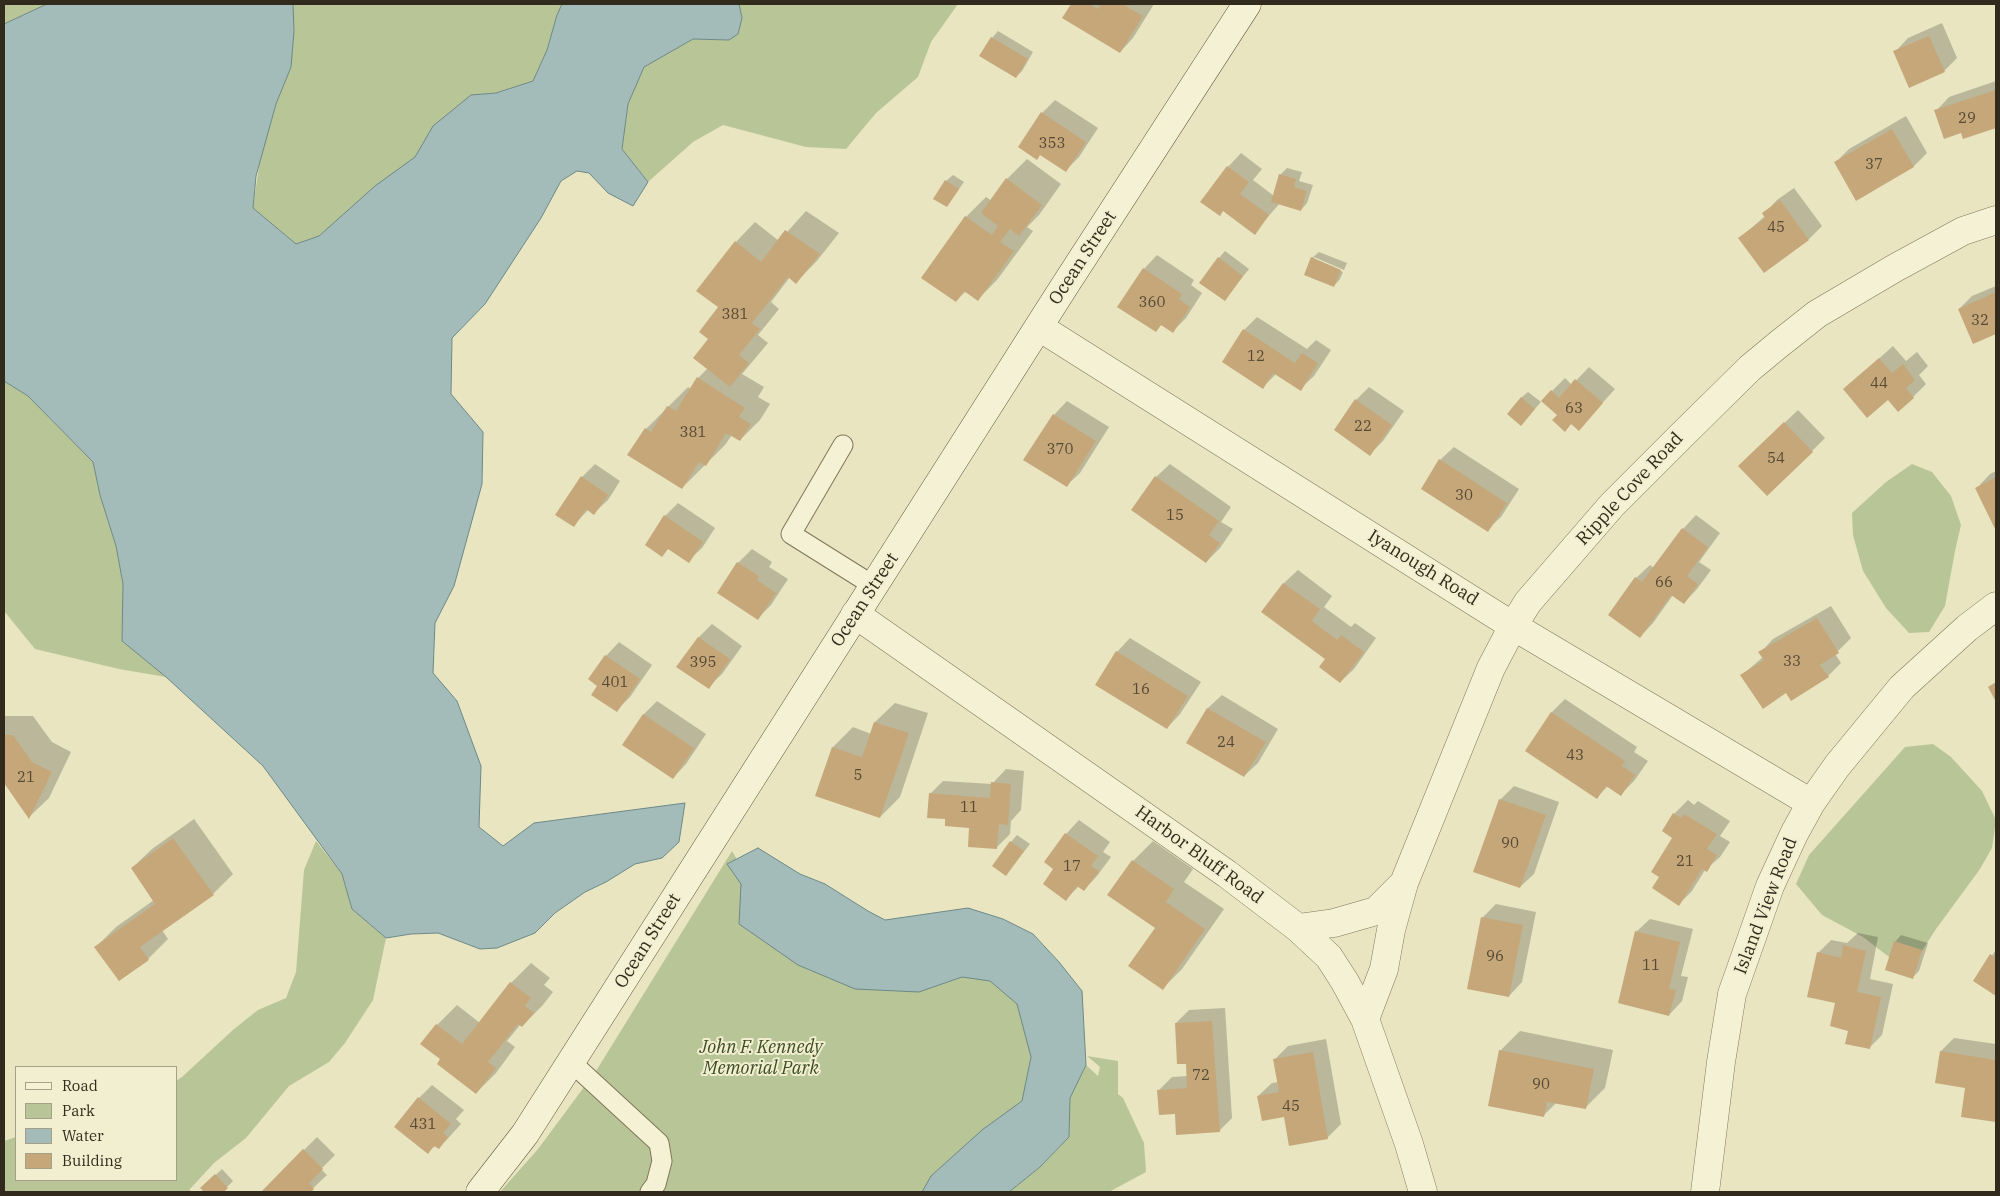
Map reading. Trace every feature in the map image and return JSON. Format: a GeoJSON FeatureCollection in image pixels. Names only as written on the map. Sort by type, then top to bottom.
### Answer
{"type":"FeatureCollection","features":[{"type":"Feature","properties":{"kind":"street","name":"Ocean Street"},"geometry":{"type":"LineString","coordinates":[[480,1192],[525,1134],[1039,326],[1247,4]]}},
{"type":"Feature","properties":{"kind":"street","name":"Ripple Cove Road"},"geometry":{"type":"LineString","coordinates":[[1365,1019],[1384,969],[1391,930],[1404,883],[1491,668],[1528,602],[1612,506],[1688,428],[1750,368],[1779,344],[1817,314],[1895,268],[1963,232],[1996,220]]}},
{"type":"Feature","properties":{"kind":"street","name":"Iyanough Road"},"geometry":{"type":"LineString","coordinates":[[1039,326],[1513,626],[1811,803]]}},
{"type":"Feature","properties":{"kind":"street","name":"Island View Road"},"geometry":{"type":"LineString","coordinates":[[1705,1192],[1721,1062],[1732,994],[1770,886],[1784,853],[1811,803],[1837,766],[1902,687],[1967,628],[1996,606]]}},
{"type":"Feature","properties":{"kind":"street","name":"Harbor Bluff Road"},"geometry":{"type":"LineString","coordinates":[[855,614],[1150,819],[1298,928],[1328,957],[1345,982],[1365,1019],[1423,1192]]}},
{"type":"Feature","properties":{"kind":"street","name":"Ripple Cove Road"},"geometry":{"type":"LineString","coordinates":[[1298,928],[1334,923],[1376,911],[1404,883]]}},
{"type":"Feature","properties":{"kind":"lane"},"geometry":{"type":"LineString","coordinates":[[843,445],[791,534],[874,586]]}},
{"type":"Feature","properties":{"kind":"lane"},"geometry":{"type":"LineString","coordinates":[[571,1062],[659,1143],[662,1160],[656,1184],[650,1192]]}},
{"type":"Feature","properties":{"kind":"green space"},"geometry":{"type":"Polygon","coordinates":[[[4,4],[47,4],[4,24],[4,4]]]}},
{"type":"Feature","properties":{"kind":"green space"},"geometry":{"type":"Polygon","coordinates":[[[280,4],[562,4],[547,50],[533,81],[496,93],[475,95],[419,150],[415,157],[319,236],[296,244],[253,208],[258,164],[276,104],[288,74],[280,4]]]}},
{"type":"Feature","properties":{"kind":"green space"},"geometry":{"type":"Polygon","coordinates":[[[739,4],[958,4],[931,42],[918,77],[876,113],[846,149],[806,147],[723,125],[693,142],[648,182],[622,149],[628,104],[644,66],[693,39],[729,40],[742,18],[739,4]]]}},
{"type":"Feature","properties":{"kind":"green space"},"geometry":{"type":"Polygon","coordinates":[[[4,381],[28,396],[93,462],[100,495],[116,546],[123,584],[123,641],[166,677],[119,669],[35,649],[4,611],[4,381]]]}},
{"type":"Feature","properties":{"kind":"green space"},"geometry":{"type":"Polygon","coordinates":[[[1912,464],[1932,472],[1951,496],[1961,525],[1945,606],[1929,632],[1909,633],[1886,608],[1863,571],[1853,535],[1852,513],[1886,482],[1912,464]]]}},
{"type":"Feature","properties":{"kind":"green space"},"geometry":{"type":"Polygon","coordinates":[[[1933,744],[1951,757],[1982,791],[1996,820],[1992,848],[1980,869],[1918,957],[1893,960],[1863,937],[1822,915],[1796,884],[1809,855],[1905,747],[1933,744]]]}},
{"type":"Feature","properties":{"kind":"green space"},"geometry":{"type":"Polygon","coordinates":[[[316,841],[342,874],[352,909],[386,938],[373,1000],[345,1043],[329,1062],[289,1086],[246,1138],[214,1163],[190,1189],[190,1192],[4,1192],[4,1141],[15,1137],[15,1181],[178,1181],[178,1080],[258,1010],[286,998],[296,972],[304,870],[316,841]]]}},
{"type":"Feature","properties":{"kind":"green space","name":"John F. Kennedy Memorial Park"},"geometry":{"type":"Polygon","coordinates":[[[732,851],[745,873],[1023,969],[1036,1085],[949,1192],[500,1192],[538,1149],[596,1071],[732,851]]]}},
{"type":"Feature","properties":{"kind":"green space"},"geometry":{"type":"Polygon","coordinates":[[[1087,1056],[1118,1061],[1118,1094],[1123,1098],[1144,1143],[1146,1172],[1109,1192],[1009,1192],[1040,1167],[1069,1137],[1070,1098],[1086,1065],[1098,1076],[1100,1067],[1087,1056]]]}},
{"type":"Feature","properties":{"kind":"water"},"geometry":{"type":"Polygon","coordinates":[[[47,4],[293,4],[294,31],[291,67],[276,104],[256,176],[253,208],[296,244],[319,236],[375,186],[415,157],[433,126],[471,95],[496,93],[533,81],[547,50],[562,4],[739,4],[742,18],[738,34],[729,40],[693,39],[644,67],[628,104],[622,149],[648,182],[633,206],[608,193],[589,173],[577,171],[561,181],[541,218],[485,304],[452,338],[451,394],[483,432],[482,484],[454,586],[435,623],[433,673],[457,701],[481,766],[479,827],[503,846],[534,823],[685,803],[679,842],[662,858],[635,864],[606,882],[585,892],[555,913],[535,933],[497,948],[480,949],[438,933],[411,934],[386,938],[352,909],[342,874],[263,766],[166,677],[122,641],[123,584],[116,546],[100,495],[93,462],[28,396],[4,381],[4,24],[47,4]]]}},
{"type":"Feature","properties":{"kind":"water"},"geometry":{"type":"Polygon","coordinates":[[[758,848],[800,874],[825,884],[885,920],[968,908],[1003,919],[1033,934],[1082,991],[1086,1065],[1070,1098],[1069,1137],[1040,1167],[1009,1192],[922,1192],[931,1176],[982,1130],[1022,1101],[1031,1057],[1017,1004],[990,981],[962,977],[919,992],[855,989],[798,965],[739,924],[741,884],[727,864],[758,848]]]}},
{"type":"Feature","properties":{"kind":"building"},"geometry":{"type":"Polygon","coordinates":[[[1071,4],[1089,4],[1098,9],[1101,4],[1122,4],[1143,16],[1120,53],[1062,18],[1071,4]]]}},
{"type":"Feature","properties":{"kind":"building"},"geometry":{"type":"Polygon","coordinates":[[[1929,36],[1945,72],[1909,88],[1893,51],[1929,36]]]}},
{"type":"Feature","properties":{"kind":"building"},"geometry":{"type":"Polygon","coordinates":[[[991,37],[1028,59],[1016,78],[979,56],[991,37]]]}},
{"type":"Feature","properties":{"kind":"building"},"geometry":{"type":"Polygon","coordinates":[[[1996,90],[1996,128],[1963,139],[1961,133],[1944,139],[1934,110],[1996,90]]]}},
{"type":"Feature","properties":{"kind":"building"},"geometry":{"type":"Polygon","coordinates":[[[1041,112],[1086,142],[1066,172],[1040,155],[1037,160],[1018,147],[1041,112]]]}},
{"type":"Feature","properties":{"kind":"building"},"geometry":{"type":"Polygon","coordinates":[[[1892,129],[1914,167],[1856,201],[1834,162],[1892,129]]]}},
{"type":"Feature","properties":{"kind":"building"},"geometry":{"type":"Polygon","coordinates":[[[1227,166],[1249,182],[1240,194],[1269,215],[1255,235],[1223,211],[1220,216],[1200,202],[1227,166]]]}},
{"type":"Feature","properties":{"kind":"building"},"geometry":{"type":"Polygon","coordinates":[[[1279,174],[1296,179],[1294,187],[1307,191],[1301,211],[1271,202],[1279,174]]]}},
{"type":"Feature","properties":{"kind":"building"},"geometry":{"type":"Polygon","coordinates":[[[1006,178],[1042,205],[1019,236],[1010,229],[1000,242],[1014,251],[978,301],[964,291],[956,302],[921,278],[965,216],[992,235],[998,226],[981,213],[1006,178]]]}},
{"type":"Feature","properties":{"kind":"building"},"geometry":{"type":"Polygon","coordinates":[[[945,180],[959,189],[947,207],[933,199],[945,180]]]}},
{"type":"Feature","properties":{"kind":"building"},"geometry":{"type":"Polygon","coordinates":[[[1780,200],[1809,240],[1764,273],[1738,238],[1765,218],[1762,213],[1780,200]]]}},
{"type":"Feature","properties":{"kind":"building"},"geometry":{"type":"Polygon","coordinates":[[[785,230],[820,254],[796,284],[788,277],[752,323],[760,329],[739,355],[749,363],[730,387],[693,358],[708,339],[699,332],[718,307],[696,291],[735,241],[761,262],[785,230]]]}},
{"type":"Feature","properties":{"kind":"building"},"geometry":{"type":"Polygon","coordinates":[[[1218,257],[1243,276],[1225,301],[1199,283],[1218,257]]]}},
{"type":"Feature","properties":{"kind":"building"},"geometry":{"type":"Polygon","coordinates":[[[1311,257],[1341,270],[1334,287],[1304,275],[1311,257]]]}},
{"type":"Feature","properties":{"kind":"building"},"geometry":{"type":"Polygon","coordinates":[[[1143,268],[1182,294],[1179,299],[1190,307],[1173,333],[1161,325],[1156,332],[1117,307],[1143,268]]]}},
{"type":"Feature","properties":{"kind":"building"},"geometry":{"type":"Polygon","coordinates":[[[1996,292],[1996,334],[1973,344],[1958,309],[1996,292]]]}},
{"type":"Feature","properties":{"kind":"building"},"geometry":{"type":"Polygon","coordinates":[[[1243,329],[1295,363],[1302,353],[1318,363],[1301,391],[1273,373],[1263,389],[1222,362],[1243,329]]]}},
{"type":"Feature","properties":{"kind":"building"},"geometry":{"type":"Polygon","coordinates":[[[1879,358],[1892,373],[1903,364],[1915,380],[1906,388],[1914,398],[1898,412],[1888,400],[1867,418],[1843,389],[1879,358]]]}},
{"type":"Feature","properties":{"kind":"building"},"geometry":{"type":"Polygon","coordinates":[[[697,377],[745,408],[739,417],[751,424],[740,441],[726,433],[706,466],[699,462],[682,489],[627,455],[645,428],[651,432],[667,406],[676,411],[697,377]]]}},
{"type":"Feature","properties":{"kind":"building"},"geometry":{"type":"Polygon","coordinates":[[[1575,379],[1603,403],[1579,431],[1571,424],[1565,432],[1552,420],[1557,415],[1541,401],[1551,390],[1559,398],[1575,379]]]}},
{"type":"Feature","properties":{"kind":"building"},"geometry":{"type":"Polygon","coordinates":[[[1521,397],[1535,409],[1521,426],[1507,414],[1521,397]]]}},
{"type":"Feature","properties":{"kind":"building"},"geometry":{"type":"Polygon","coordinates":[[[1355,399],[1392,425],[1370,456],[1334,430],[1355,399]]]}},
{"type":"Feature","properties":{"kind":"building"},"geometry":{"type":"Polygon","coordinates":[[[1053,414],[1096,441],[1067,487],[1023,460],[1053,414]]]}},
{"type":"Feature","properties":{"kind":"building"},"geometry":{"type":"Polygon","coordinates":[[[1784,422],[1813,452],[1767,496],[1738,466],[1784,422]]]}},
{"type":"Feature","properties":{"kind":"building"},"geometry":{"type":"Polygon","coordinates":[[[1439,459],[1507,503],[1488,532],[1421,489],[1439,459]]]}},
{"type":"Feature","properties":{"kind":"building"},"geometry":{"type":"Polygon","coordinates":[[[581,476],[608,495],[594,515],[586,509],[574,527],[555,515],[581,476]]]}},
{"type":"Feature","properties":{"kind":"building"},"geometry":{"type":"Polygon","coordinates":[[[1155,476],[1219,521],[1209,535],[1220,543],[1206,563],[1131,510],[1155,476]]]}},
{"type":"Feature","properties":{"kind":"building"},"geometry":{"type":"Polygon","coordinates":[[[1996,477],[1996,531],[1975,488],[1996,477]]]}},
{"type":"Feature","properties":{"kind":"building"},"geometry":{"type":"Polygon","coordinates":[[[664,515],[703,542],[689,563],[668,549],[662,557],[645,545],[664,515]]]}},
{"type":"Feature","properties":{"kind":"building"},"geometry":{"type":"Polygon","coordinates":[[[1682,528],[1708,547],[1687,576],[1698,584],[1684,604],[1671,595],[1640,638],[1608,615],[1635,577],[1642,582],[1682,528]]]}},
{"type":"Feature","properties":{"kind":"building"},"geometry":{"type":"Polygon","coordinates":[[[737,562],[759,576],[757,580],[776,593],[758,620],[717,593],[737,562]]]}},
{"type":"Feature","properties":{"kind":"building"},"geometry":{"type":"Polygon","coordinates":[[[1283,583],[1320,609],[1312,621],[1337,640],[1341,635],[1364,652],[1340,683],[1319,667],[1325,659],[1261,612],[1283,583]]]}},
{"type":"Feature","properties":{"kind":"building"},"geometry":{"type":"Polygon","coordinates":[[[1817,618],[1839,653],[1820,665],[1829,677],[1791,701],[1786,693],[1763,709],[1740,675],[1764,660],[1758,652],[1817,618]]]}},
{"type":"Feature","properties":{"kind":"building"},"geometry":{"type":"Polygon","coordinates":[[[698,637],[730,659],[709,689],[676,667],[698,637]]]}},
{"type":"Feature","properties":{"kind":"building"},"geometry":{"type":"Polygon","coordinates":[[[1116,651],[1188,696],[1167,729],[1095,685],[1116,651]]]}},
{"type":"Feature","properties":{"kind":"building"},"geometry":{"type":"Polygon","coordinates":[[[605,655],[640,679],[617,712],[591,695],[597,686],[588,679],[605,655]]]}},
{"type":"Feature","properties":{"kind":"building"},"geometry":{"type":"Polygon","coordinates":[[[1996,682],[1996,702],[1988,687],[1996,682]]]}},
{"type":"Feature","properties":{"kind":"building"},"geometry":{"type":"Polygon","coordinates":[[[1207,708],[1266,742],[1244,777],[1186,743],[1207,708]]]}},
{"type":"Feature","properties":{"kind":"building"},"geometry":{"type":"Polygon","coordinates":[[[1551,712],[1625,761],[1622,766],[1635,775],[1621,796],[1606,786],[1597,799],[1525,751],[1551,712]]]}},
{"type":"Feature","properties":{"kind":"building"},"geometry":{"type":"Polygon","coordinates":[[[643,714],[694,748],[673,779],[622,745],[643,714]]]}},
{"type":"Feature","properties":{"kind":"building"},"geometry":{"type":"Polygon","coordinates":[[[874,722],[909,733],[880,818],[815,796],[832,747],[862,757],[874,722]]]}},
{"type":"Feature","properties":{"kind":"building"},"geometry":{"type":"Polygon","coordinates":[[[4,735],[13,735],[32,762],[52,772],[29,819],[4,783],[4,735]]]}},
{"type":"Feature","properties":{"kind":"building"},"geometry":{"type":"Polygon","coordinates":[[[991,782],[1011,784],[1008,825],[999,824],[997,849],[968,847],[969,828],[945,826],[945,819],[927,818],[929,793],[990,798],[991,782]]]}},
{"type":"Feature","properties":{"kind":"building"},"geometry":{"type":"Polygon","coordinates":[[[1499,799],[1546,815],[1520,888],[1473,872],[1499,799]]]}},
{"type":"Feature","properties":{"kind":"building"},"geometry":{"type":"Polygon","coordinates":[[[1673,813],[1681,818],[1684,814],[1717,834],[1707,849],[1717,855],[1707,872],[1702,869],[1679,906],[1652,888],[1659,877],[1651,872],[1672,838],[1662,831],[1673,813]]]}},
{"type":"Feature","properties":{"kind":"building"},"geometry":{"type":"Polygon","coordinates":[[[1065,833],[1098,856],[1091,866],[1099,871],[1084,891],[1077,886],[1066,901],[1043,884],[1053,869],[1044,862],[1065,833]]]}},
{"type":"Feature","properties":{"kind":"building"},"geometry":{"type":"Polygon","coordinates":[[[173,838],[214,895],[140,947],[149,960],[119,981],[94,947],[155,904],[131,868],[173,838]]]}},
{"type":"Feature","properties":{"kind":"building"},"geometry":{"type":"Polygon","coordinates":[[[1010,841],[1024,851],[1006,876],[992,866],[1010,841]]]}},
{"type":"Feature","properties":{"kind":"building"},"geometry":{"type":"Polygon","coordinates":[[[1132,860],[1174,889],[1166,902],[1205,929],[1163,990],[1128,966],[1155,928],[1107,895],[1132,860]]]}},
{"type":"Feature","properties":{"kind":"building"},"geometry":{"type":"Polygon","coordinates":[[[1481,917],[1523,925],[1509,997],[1467,989],[1481,917]]]}},
{"type":"Feature","properties":{"kind":"building"},"geometry":{"type":"Polygon","coordinates":[[[1635,931],[1680,942],[1669,989],[1676,990],[1669,1016],[1618,1003],[1635,931]]]}},
{"type":"Feature","properties":{"kind":"building"},"geometry":{"type":"Polygon","coordinates":[[[1894,941],[1922,950],[1913,979],[1885,970],[1894,941]]]}},
{"type":"Feature","properties":{"kind":"building"},"geometry":{"type":"Polygon","coordinates":[[[1843,945],[1866,951],[1857,992],[1881,997],[1870,1049],[1845,1044],[1848,1031],[1830,1026],[1835,1003],[1807,997],[1817,952],[1841,958],[1843,945]]]}},
{"type":"Feature","properties":{"kind":"building"},"geometry":{"type":"Polygon","coordinates":[[[1990,954],[1996,958],[1996,996],[1973,981],[1990,954]]]}},
{"type":"Feature","properties":{"kind":"building"},"geometry":{"type":"Polygon","coordinates":[[[510,982],[531,998],[525,1006],[534,1013],[522,1027],[518,1024],[488,1062],[496,1068],[476,1094],[437,1064],[440,1059],[420,1044],[436,1024],[462,1044],[510,982]]]}},
{"type":"Feature","properties":{"kind":"building"},"geometry":{"type":"Polygon","coordinates":[[[1212,1021],[1220,1132],[1176,1135],[1175,1114],[1159,1115],[1157,1090],[1187,1088],[1186,1064],[1177,1064],[1175,1023],[1212,1021]]]}},
{"type":"Feature","properties":{"kind":"building"},"geometry":{"type":"Polygon","coordinates":[[[1499,1050],[1594,1069],[1586,1109],[1547,1102],[1544,1117],[1488,1106],[1499,1050]]]}},
{"type":"Feature","properties":{"kind":"building"},"geometry":{"type":"Polygon","coordinates":[[[1940,1051],[1996,1060],[1996,1122],[1961,1117],[1965,1088],[1935,1083],[1940,1051]]]}},
{"type":"Feature","properties":{"kind":"building"},"geometry":{"type":"Polygon","coordinates":[[[1313,1052],[1328,1139],[1289,1146],[1284,1117],[1262,1121],[1257,1096],[1279,1092],[1273,1059],[1313,1052]]]}},
{"type":"Feature","properties":{"kind":"building"},"geometry":{"type":"Polygon","coordinates":[[[418,1097],[451,1124],[443,1133],[448,1137],[439,1149],[434,1146],[428,1154],[394,1127],[418,1097]]]}},
{"type":"Feature","properties":{"kind":"building"},"geometry":{"type":"Polygon","coordinates":[[[303,1149],[323,1169],[309,1183],[314,1189],[311,1192],[261,1192],[303,1149]]]}},
{"type":"Feature","properties":{"kind":"building"},"geometry":{"type":"Polygon","coordinates":[[[215,1174],[228,1188],[224,1192],[204,1192],[200,1188],[215,1174]]]}}]}
